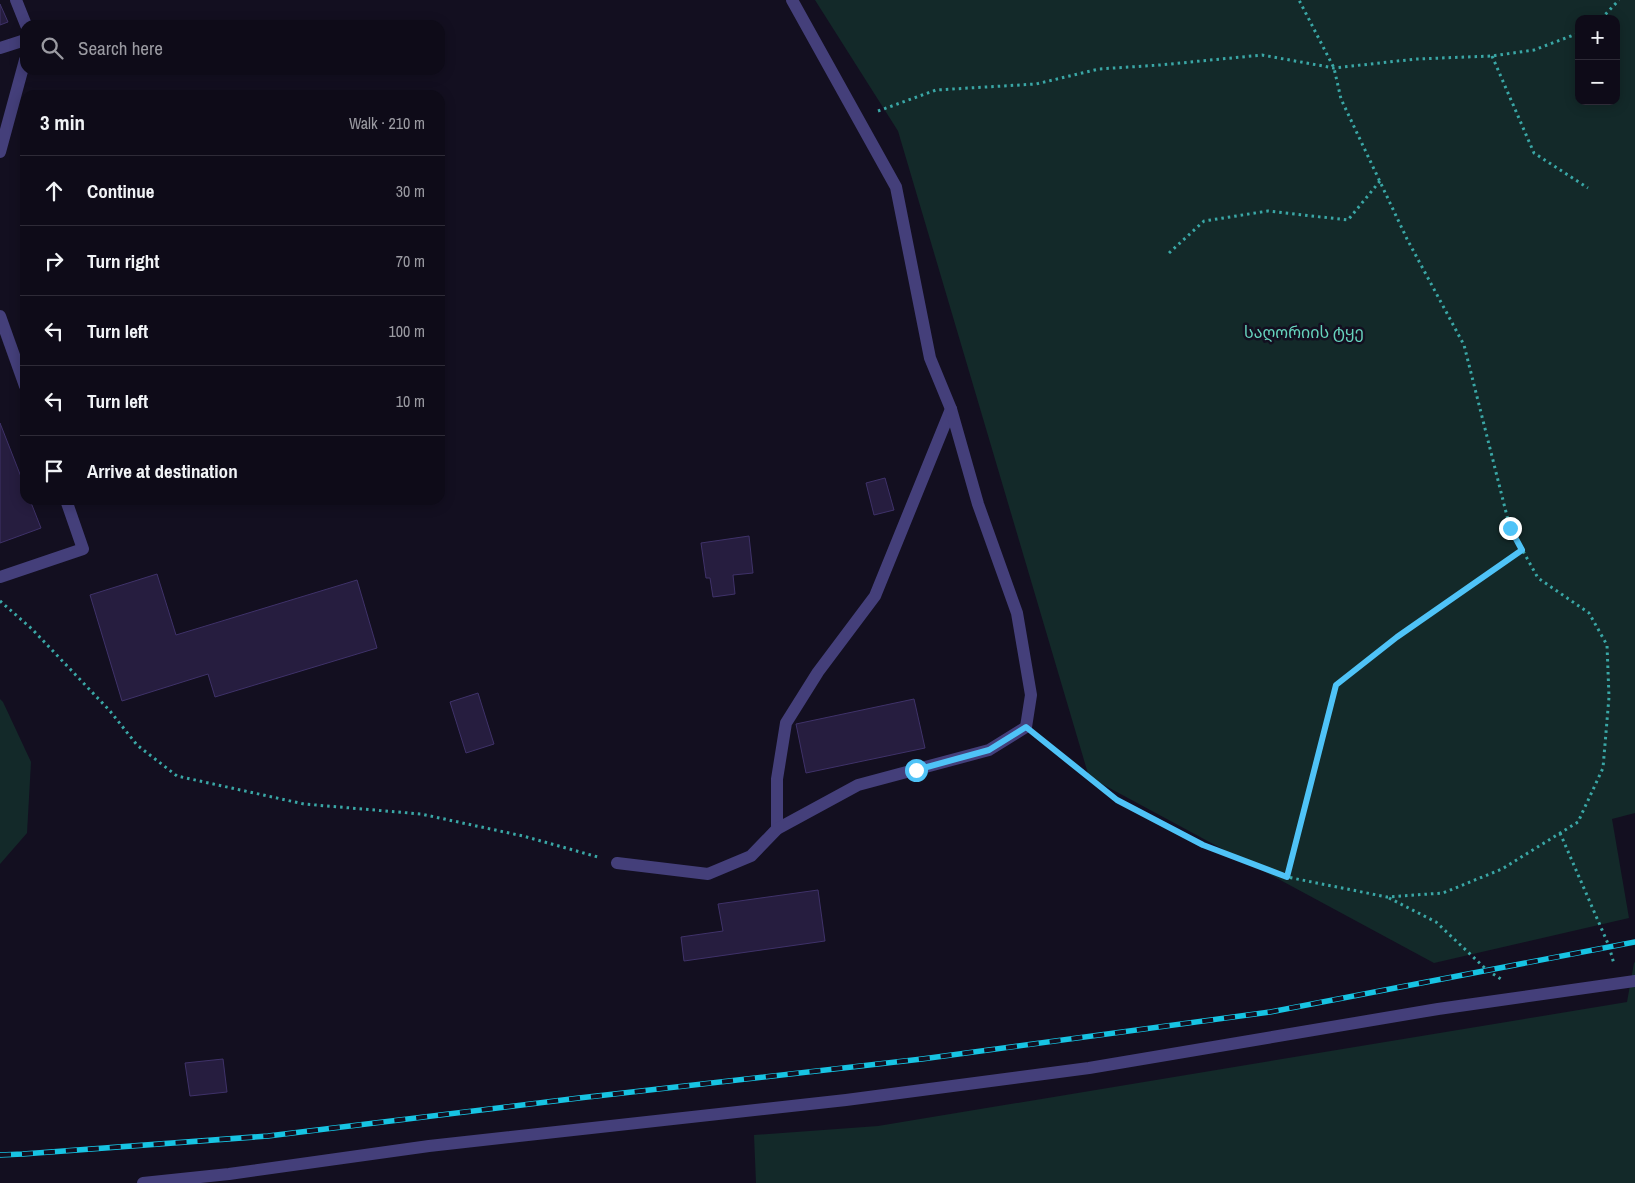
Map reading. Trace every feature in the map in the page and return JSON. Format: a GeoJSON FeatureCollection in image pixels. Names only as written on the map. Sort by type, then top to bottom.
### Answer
{"type":"FeatureCollection","features":[{"type":"Feature","properties":{"kind":"street"},"geometry":{"type":"LineString","coordinates":[[16,0],[24,20]]}},
{"type":"Feature","properties":{"kind":"street"},"geometry":{"type":"LineString","coordinates":[[617,863],[708,874],[751,856],[777,829],[858,785],[989,750],[1026,727],[1030,695],[1017,613],[978,504],[951,409],[930,358],[896,187],[792,0]]}},
{"type":"Feature","properties":{"kind":"street"},"geometry":{"type":"LineString","coordinates":[[0,48],[20,42]]}},
{"type":"Feature","properties":{"kind":"street"},"geometry":{"type":"LineString","coordinates":[[0,152],[21,75]]}},
{"type":"Feature","properties":{"kind":"street"},"geometry":{"type":"LineString","coordinates":[[0,316],[20,372]]}},
{"type":"Feature","properties":{"kind":"street"},"geometry":{"type":"LineString","coordinates":[[777,829],[777,779],[786,723],[818,672],[875,596],[951,409]]}},
{"type":"Feature","properties":{"kind":"street"},"geometry":{"type":"LineString","coordinates":[[0,578],[83,549],[68,505]]}},
{"type":"Feature","properties":{"kind":"street"},"geometry":{"type":"LineString","coordinates":[[143,1183],[229,1174],[429,1146],[846,1100],[1079,1069],[1438,1009],[1635,981]]}},
{"type":"Feature","properties":{"kind":"path"},"geometry":{"type":"LineString","coordinates":[[1026,727],[1117,800],[1203,845],[1287,877],[1387,897],[1442,893],[1502,869],[1578,822],[1603,768],[1609,697],[1607,645],[1589,613],[1538,578],[1510,528],[1464,345],[1407,239],[1341,99],[1334,68],[1298,0]]}},
{"type":"Feature","properties":{"kind":"path"},"geometry":{"type":"LineString","coordinates":[[1605,15],[1619,0]]}},
{"type":"Feature","properties":{"kind":"path"},"geometry":{"type":"LineString","coordinates":[[858,118],[936,90],[1036,84],[1099,69],[1160,66],[1262,55],[1334,68],[1416,58],[1492,56],[1534,50],[1575,35]]}},
{"type":"Feature","properties":{"kind":"path"},"geometry":{"type":"LineString","coordinates":[[1492,56],[1534,153],[1588,188]]}},
{"type":"Feature","properties":{"kind":"path"},"geometry":{"type":"LineString","coordinates":[[1170,253],[1204,221],[1268,211],[1348,220],[1380,181]]}},
{"type":"Feature","properties":{"kind":"path"},"geometry":{"type":"LineString","coordinates":[[1287,877],[1336,685],[1397,637],[1522,550]]}},
{"type":"Feature","properties":{"kind":"path"},"geometry":{"type":"LineString","coordinates":[[0,601],[39,636],[110,711],[137,745],[176,776],[304,804],[421,814],[523,836],[617,863]]}},
{"type":"Feature","properties":{"kind":"path"},"geometry":{"type":"LineString","coordinates":[[1560,833],[1609,946],[1619,984]]}},
{"type":"Feature","properties":{"kind":"path"},"geometry":{"type":"LineString","coordinates":[[1387,897],[1436,922],[1487,970],[1529,996]]}},
{"type":"Feature","properties":{"kind":"green space","name":"საღორიის ტყე"},"geometry":{"type":"Polygon","coordinates":[[[815,0],[1635,0],[1635,813],[1612,819],[1629,918],[1434,963],[1089,777],[898,131],[815,0]]]}},
{"type":"Feature","properties":{"kind":"green space"},"geometry":{"type":"Polygon","coordinates":[[[0,699],[31,762],[27,833],[0,864],[0,699]]]}},
{"type":"Feature","properties":{"kind":"green space"},"geometry":{"type":"Polygon","coordinates":[[[1635,962],[1635,1183],[756,1183],[754,1135],[878,1126],[1627,1002],[1635,962]]]}},
{"type":"Feature","properties":{"kind":"building"},"geometry":{"type":"Polygon","coordinates":[[[0,4],[8,22],[0,25],[0,4]]]}},
{"type":"Feature","properties":{"kind":"building"},"geometry":{"type":"Polygon","coordinates":[[[0,423],[20,474],[20,505],[32,505],[41,528],[0,543],[0,423]]]}},
{"type":"Feature","properties":{"kind":"building"},"geometry":{"type":"Polygon","coordinates":[[[885,478],[894,510],[874,515],[866,483],[885,478]]]}},
{"type":"Feature","properties":{"kind":"building"},"geometry":{"type":"Polygon","coordinates":[[[749,536],[753,573],[733,575],[735,594],[713,597],[710,578],[706,578],[701,543],[749,536]]]}},
{"type":"Feature","properties":{"kind":"building"},"geometry":{"type":"Polygon","coordinates":[[[157,574],[176,635],[357,580],[377,648],[215,697],[208,674],[122,701],[90,595],[157,574]]]}},
{"type":"Feature","properties":{"kind":"building"},"geometry":{"type":"Polygon","coordinates":[[[478,693],[494,744],[466,753],[450,702],[478,693]]]}},
{"type":"Feature","properties":{"kind":"building"},"geometry":{"type":"Polygon","coordinates":[[[914,699],[925,748],[806,773],[796,724],[914,699]]]}},
{"type":"Feature","properties":{"kind":"building"},"geometry":{"type":"Polygon","coordinates":[[[818,890],[825,941],[684,961],[681,937],[723,931],[718,904],[818,890]]]}},
{"type":"Feature","properties":{"kind":"building"},"geometry":{"type":"Polygon","coordinates":[[[223,1059],[227,1092],[190,1096],[185,1063],[223,1059]]]}},
{"type":"Feature","properties":{"kind":"railway"},"geometry":{"type":"LineString","coordinates":[[0,1155],[268,1136],[922,1059],[1270,1012],[1635,942]]}},
{"type":"Feature","properties":{"kind":"route"},"geometry":{"type":"LineString","coordinates":[[916,770],[989,750],[1026,727],[1117,800],[1203,845],[1287,877],[1336,685],[1397,637],[1522,550],[1510,528]]}}]}
